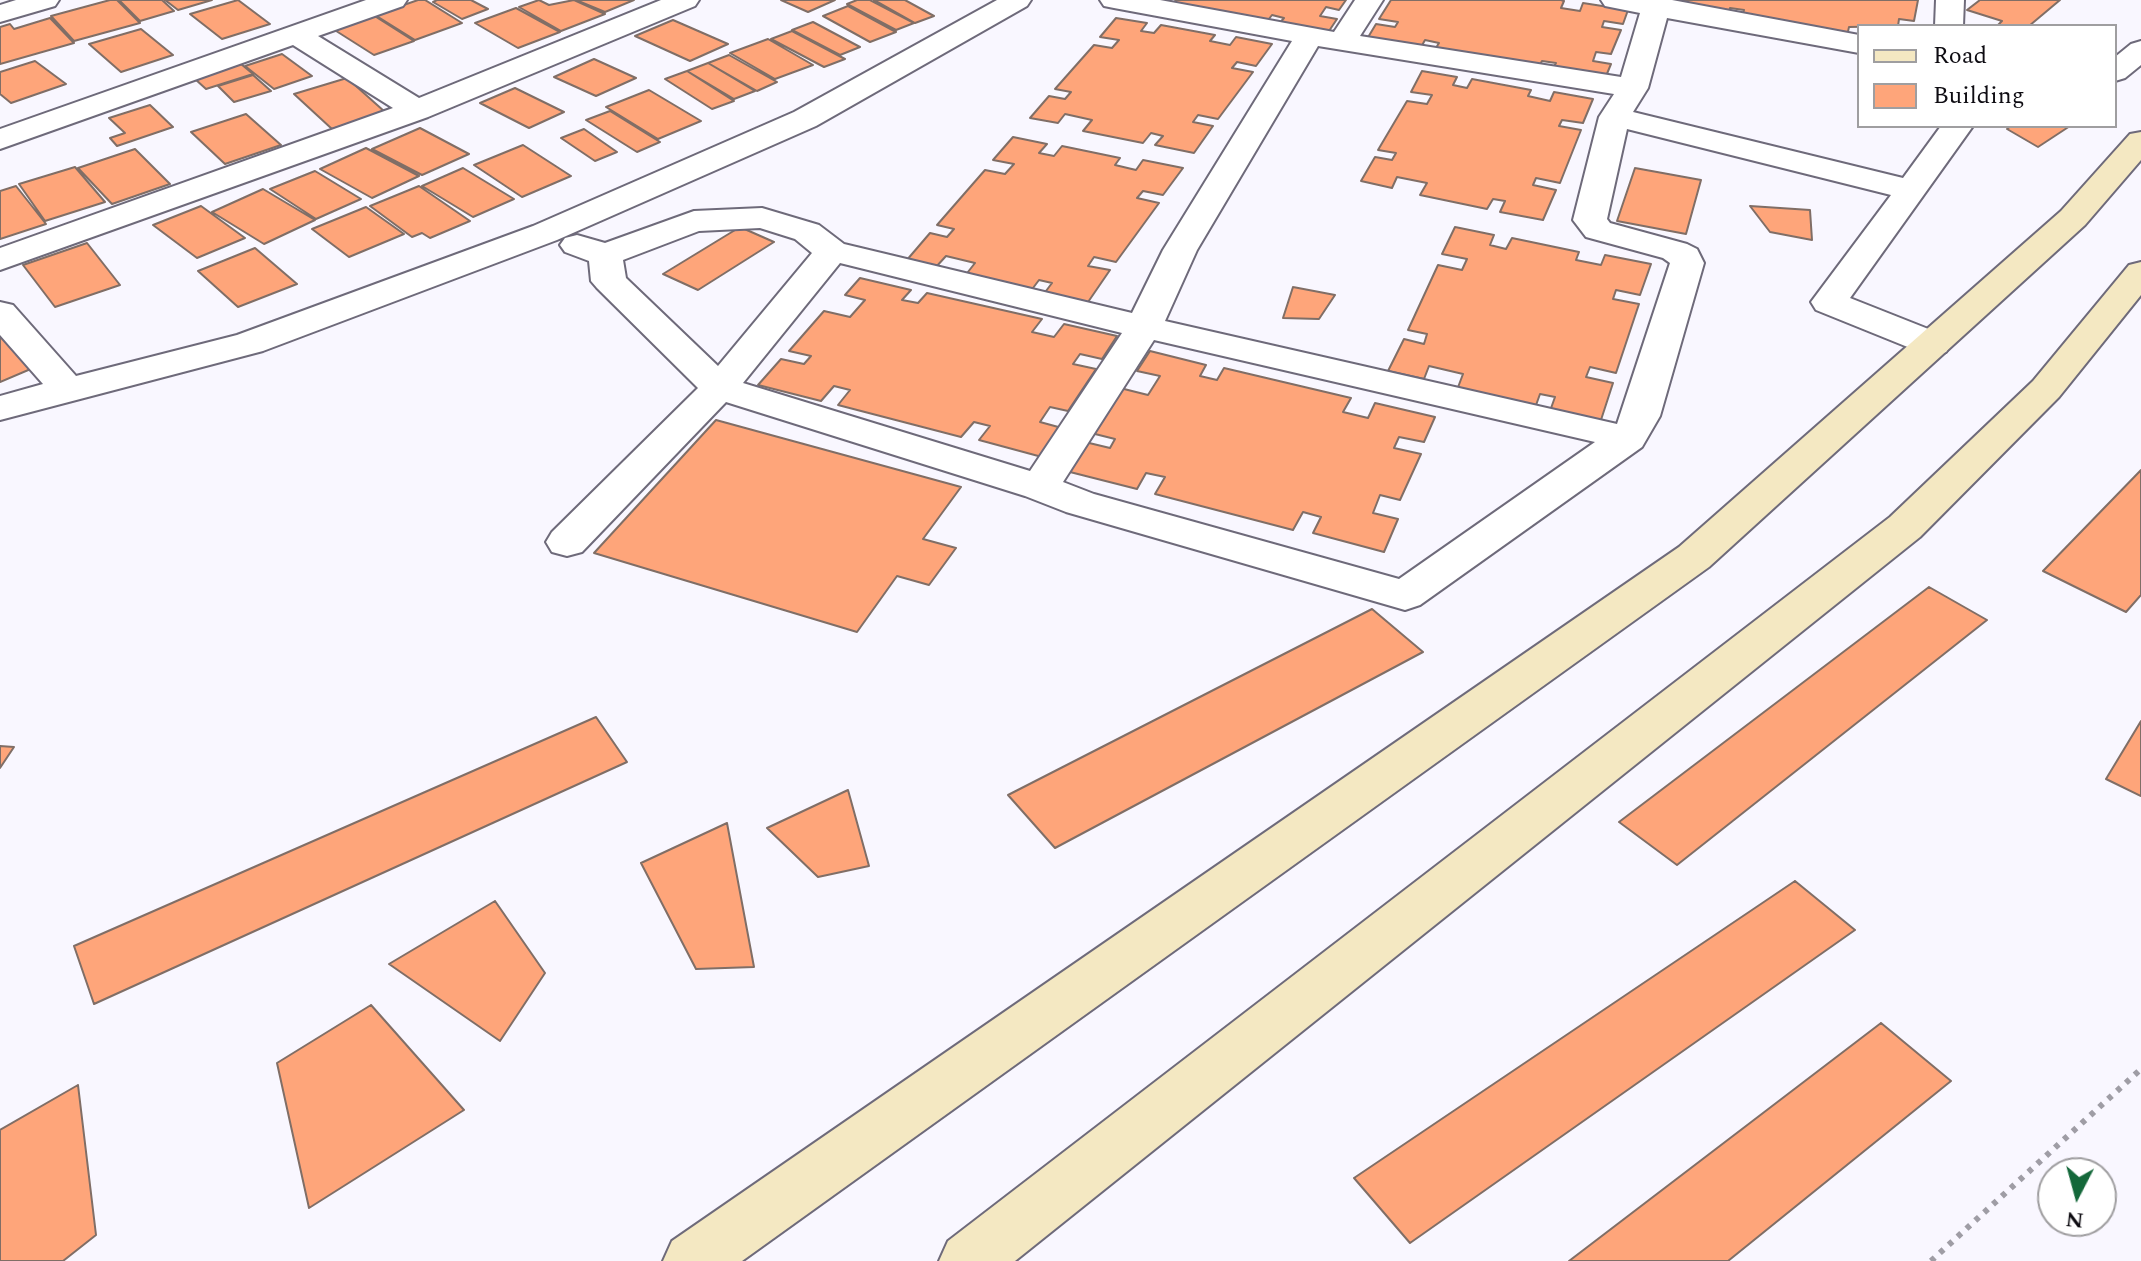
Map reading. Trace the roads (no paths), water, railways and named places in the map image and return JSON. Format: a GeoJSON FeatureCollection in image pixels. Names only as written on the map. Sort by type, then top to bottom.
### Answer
{"type":"FeatureCollection","features":[{"type":"Feature","properties":{"kind":"street"},"geometry":{"type":"LineString","coordinates":[[0,14],[45,0]]}},
{"type":"Feature","properties":{"kind":"street"},"geometry":{"type":"LineString","coordinates":[[0,140],[393,0]]}},
{"type":"Feature","properties":{"kind":"street"},"geometry":{"type":"LineString","coordinates":[[0,260],[417,110],[685,0]]}},
{"type":"Feature","properties":{"kind":"street"},"geometry":{"type":"LineString","coordinates":[[0,408],[250,343],[545,233],[805,119],[1017,0]]}},
{"type":"Feature","properties":{"kind":"street"},"geometry":{"type":"LineString","coordinates":[[1114,0],[1326,39],[1624,102],[1911,190]]}},
{"type":"Feature","properties":{"kind":"street"},"geometry":{"type":"LineString","coordinates":[[1039,487],[1144,327],[1180,250],[1326,39],[1369,0]]}},
{"type":"Feature","properties":{"kind":"street"},"geometry":{"type":"LineString","coordinates":[[1615,0],[1657,3],[1857,44]]}},
{"type":"Feature","properties":{"kind":"street"},"geometry":{"type":"LineString","coordinates":[[1949,24],[1950,0]]}},
{"type":"Feature","properties":{"kind":"street"},"geometry":{"type":"LineString","coordinates":[[605,255],[609,281],[719,388],[1039,487],[1080,503],[1405,595],[1628,438],[1641,416],[1687,263],[1685,256],[1675,251],[1606,233],[1598,230],[1590,220],[1657,3]]}},
{"type":"Feature","properties":{"kind":"street"},"geometry":{"type":"LineString","coordinates":[[298,36],[417,110]]}},
{"type":"Feature","properties":{"kind":"street"},"geometry":{"type":"LineString","coordinates":[[2117,70],[2141,50]]}},
{"type":"Feature","properties":{"kind":"street"},"geometry":{"type":"LineString","coordinates":[[1933,344],[1829,302],[1956,128]]}},
{"type":"Feature","properties":{"kind":"street"},"geometry":{"type":"LineString","coordinates":[[693,1261],[1694,557],[2073,218],[2141,141]]}},
{"type":"Feature","properties":{"kind":"street"},"geometry":{"type":"LineString","coordinates":[[545,233],[605,255],[694,221],[762,218],[807,232],[832,251],[1144,327],[1628,438]]}},
{"type":"Feature","properties":{"kind":"street"},"geometry":{"type":"LineString","coordinates":[[567,542],[719,388],[832,251]]}},
{"type":"Feature","properties":{"kind":"street"},"geometry":{"type":"LineString","coordinates":[[969,1261],[1905,527],[2046,389],[2141,272]]}},
{"type":"Feature","properties":{"kind":"street"},"geometry":{"type":"LineString","coordinates":[[0,313],[68,389]]}}]}
